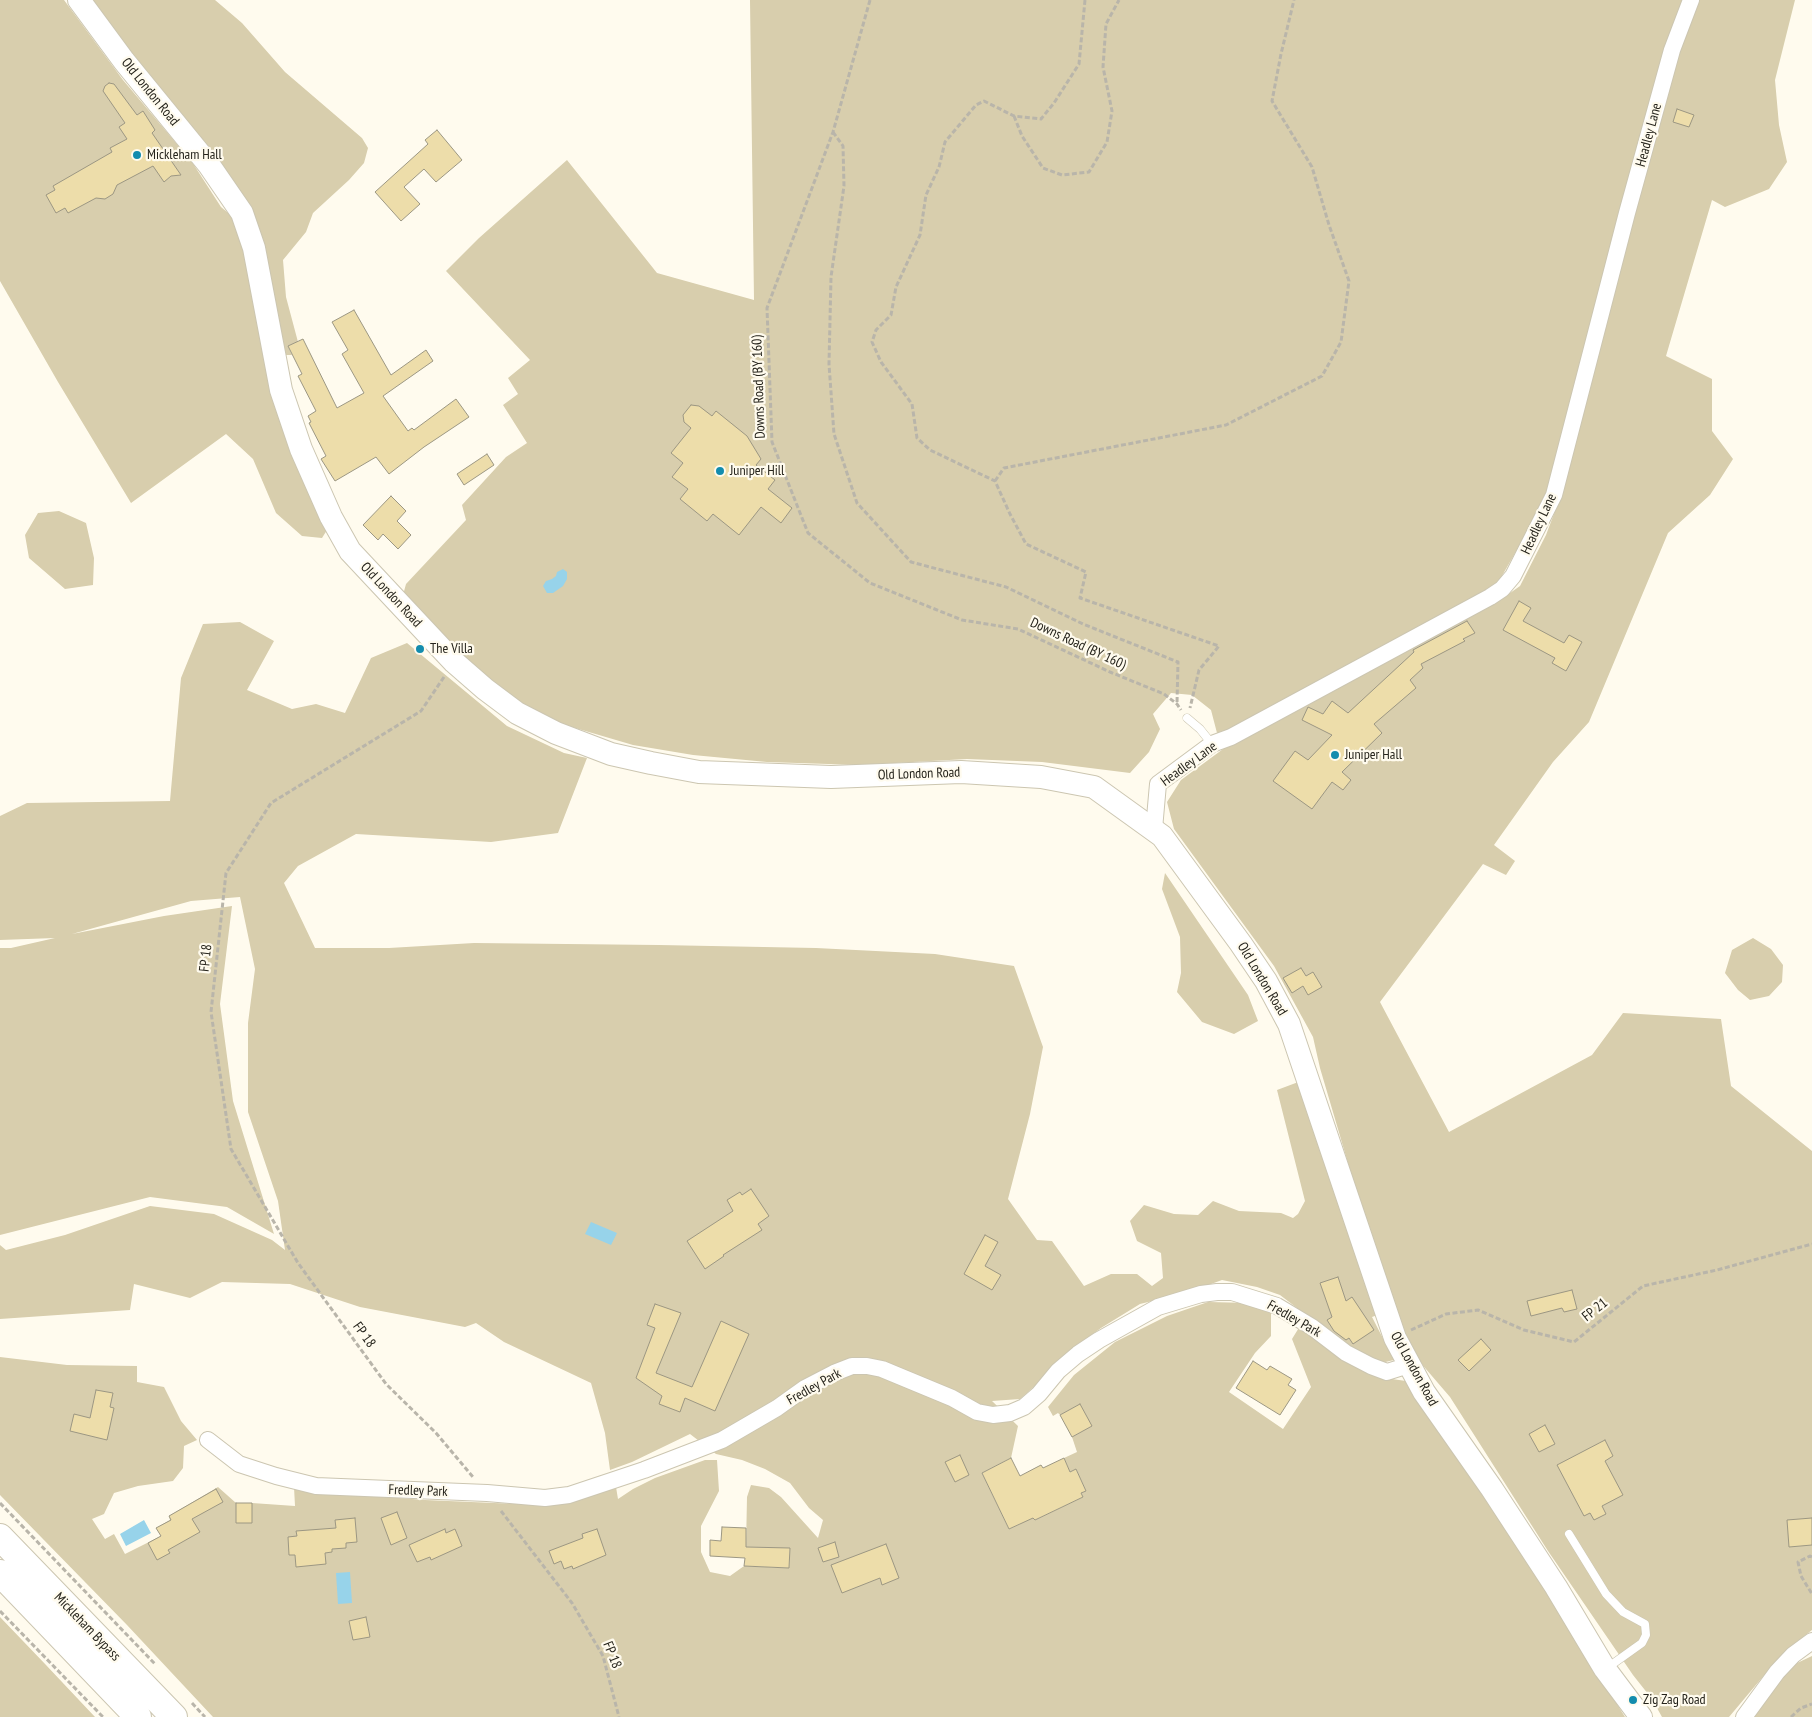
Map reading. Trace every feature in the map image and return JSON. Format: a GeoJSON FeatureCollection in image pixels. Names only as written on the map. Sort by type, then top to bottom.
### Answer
{"type":"FeatureCollection","features":[{"type":"Feature","properties":{"kind":"highway","name":"Mickleham Bypass"},"geometry":{"type":"LineString","coordinates":[[0,1537],[180,1707]]}},
{"type":"Feature","properties":{"kind":"highway","name":"Mickleham Bypass"},"geometry":{"type":"LineString","coordinates":[[0,1573],[138,1717]]}},
{"type":"Feature","properties":{"kind":"main road","name":"Old London Road"},"geometry":{"type":"LineString","coordinates":[[79,0],[124,61],[209,165],[242,213],[254,248],[281,390],[301,449],[331,517],[350,551],[454,662],[485,689],[517,713],[556,733],[611,754],[700,772],[831,777],[961,772],[1041,777],[1094,787],[1162,836],[1266,981],[1289,1024],[1395,1338],[1409,1365],[1424,1392],[1492,1489],[1556,1587],[1606,1669],[1641,1717]]}},
{"type":"Feature","properties":{"kind":"street","name":"Headley Lane"},"geometry":{"type":"LineString","coordinates":[[1154,829],[1158,784],[1212,744],[1231,737],[1490,597],[1502,589],[1513,576],[1554,495],[1672,50],[1691,0]]}},
{"type":"Feature","properties":{"kind":"street","name":"Fredley Park"},"geometry":{"type":"LineString","coordinates":[[208,1440],[239,1464],[316,1486],[487,1493],[545,1498],[569,1495],[644,1470],[722,1440],[777,1408],[806,1388],[852,1366],[882,1369],[952,1398],[977,1412],[993,1415],[1010,1413],[1024,1407],[1058,1371],[1078,1354],[1158,1307],[1201,1294],[1232,1292],[1248,1295],[1277,1306],[1312,1327],[1346,1354],[1371,1366],[1388,1372],[1409,1365]]}},
{"type":"Feature","properties":{"kind":"street"},"geometry":{"type":"LineString","coordinates":[[1744,1717],[1777,1672],[1793,1655],[1812,1641]]}},
{"type":"Feature","properties":{"kind":"lane"},"geometry":{"type":"LineString","coordinates":[[1187,718],[1200,728],[1212,744]]}},
{"type":"Feature","properties":{"kind":"lane"},"geometry":{"type":"LineString","coordinates":[[1569,1534],[1606,1594],[1623,1612],[1645,1624],[1646,1635],[1642,1643],[1606,1669]]}},
{"type":"Feature","properties":{"kind":"path","name":"Downs Road (BY 160)"},"geometry":{"type":"LineString","coordinates":[[870,0],[833,132],[767,308],[772,442],[808,533],[870,583],[962,620],[1018,629],[1110,672],[1164,694],[1177,704],[1187,718]]}},
{"type":"Feature","properties":{"kind":"path"},"geometry":{"type":"LineString","coordinates":[[1085,0],[1079,64],[1054,103],[1041,119],[1014,116],[984,101],[976,105],[945,142],[939,167],[926,195],[920,235],[896,287],[891,315],[876,330],[872,342],[881,362],[912,404],[917,438],[930,450],[995,481],[1026,544],[1086,572],[1080,598],[1219,646],[1199,670],[1187,718]]}},
{"type":"Feature","properties":{"kind":"path"},"geometry":{"type":"LineString","coordinates":[[1014,116],[1022,136],[1043,168],[1062,175],[1089,172],[1107,142],[1110,126],[1112,110],[1103,67],[1106,24],[1119,0]]}},
{"type":"Feature","properties":{"kind":"path"},"geometry":{"type":"LineString","coordinates":[[995,481],[1004,468],[1226,425],[1322,376],[1341,342],[1349,281],[1329,225],[1312,166],[1272,101],[1294,0]]}},
{"type":"Feature","properties":{"kind":"path"},"geometry":{"type":"LineString","coordinates":[[833,132],[843,146],[844,186],[831,277],[829,364],[834,434],[857,503],[911,562],[1006,587],[1083,624],[1178,662],[1177,704]]}},
{"type":"Feature","properties":{"kind":"path","name":"FP 18"},"geometry":{"type":"LineString","coordinates":[[454,662],[421,711],[271,803],[226,873],[211,1012],[231,1149],[298,1264],[386,1384],[436,1434],[499,1507],[572,1603],[604,1656],[619,1717]]}},
{"type":"Feature","properties":{"kind":"path","name":"FP 21"},"geometry":{"type":"LineString","coordinates":[[1395,1338],[1446,1314],[1478,1310],[1524,1330],[1574,1342],[1643,1286],[1717,1270],[1812,1244]]}},
{"type":"Feature","properties":{"kind":"path"},"geometry":{"type":"LineString","coordinates":[[0,1503],[161,1670]]}},
{"type":"Feature","properties":{"kind":"path"},"geometry":{"type":"LineString","coordinates":[[1812,1557],[1810,1556],[1798,1562],[1801,1576],[1812,1594]]}},
{"type":"Feature","properties":{"kind":"path"},"geometry":{"type":"LineString","coordinates":[[0,1611],[103,1717]]}},
{"type":"Feature","properties":{"kind":"path"},"geometry":{"type":"LineString","coordinates":[[1791,1717],[1801,1708],[1812,1704]]}},
{"type":"Feature","properties":{"kind":"path"},"geometry":{"type":"LineString","coordinates":[[180,1707],[205,1717]]}},
{"type":"Feature","properties":{"kind":"shaded area"},"geometry":{"type":"Polygon","coordinates":[[[0,0],[64,0],[123,80],[192,162],[221,207],[233,217],[327,530],[322,538],[302,536],[276,513],[253,459],[226,434],[131,503],[58,382],[0,281],[0,0]]]}},
{"type":"Feature","properties":{"kind":"shaded area"},"geometry":{"type":"Polygon","coordinates":[[[92,0],[215,0],[242,23],[285,72],[362,138],[368,148],[364,163],[349,180],[313,213],[306,232],[283,260],[286,297],[298,342],[288,346],[292,355],[280,355],[258,244],[153,85],[92,0]]]}},
{"type":"Feature","properties":{"kind":"shaded area"},"geometry":{"type":"Polygon","coordinates":[[[750,0],[1687,0],[1549,494],[1499,581],[1487,591],[1239,726],[1217,733],[1211,710],[1192,695],[1171,693],[1153,714],[1160,729],[1149,752],[1130,773],[1042,762],[967,759],[859,765],[767,762],[693,755],[633,745],[565,725],[524,708],[483,677],[403,595],[406,584],[466,520],[462,505],[506,457],[527,443],[503,405],[518,394],[508,378],[530,360],[446,271],[479,238],[567,160],[657,273],[754,300],[750,0]]]}},
{"type":"Feature","properties":{"kind":"shaded area"},"geometry":{"type":"Polygon","coordinates":[[[1696,0],[1795,0],[1775,80],[1779,125],[1787,162],[1769,189],[1725,207],[1712,200],[1666,356],[1712,379],[1712,431],[1733,459],[1710,495],[1668,533],[1589,722],[1553,762],[1494,845],[1515,861],[1506,875],[1483,864],[1380,1002],[1449,1132],[1592,1055],[1623,1013],[1721,1019],[1731,1086],[1812,1151],[1812,1630],[1771,1667],[1729,1717],[1662,1717],[1652,1699],[1633,1675],[1548,1551],[1450,1397],[1407,1347],[1353,1180],[1320,1068],[1313,1037],[1274,966],[1174,829],[1167,802],[1181,780],[1234,741],[1496,603],[1520,586],[1546,535],[1560,498],[1619,266],[1684,30],[1696,0]]]}},
{"type":"Feature","properties":{"kind":"shaded area"},"geometry":{"type":"Polygon","coordinates":[[[59,511],[86,523],[94,558],[93,585],[65,589],[29,558],[25,535],[38,513],[59,511]]]}},
{"type":"Feature","properties":{"kind":"shaded area"},"geometry":{"type":"Polygon","coordinates":[[[240,622],[274,641],[247,690],[292,709],[316,704],[345,713],[371,658],[407,643],[507,726],[564,753],[587,758],[558,833],[491,842],[356,834],[298,866],[284,883],[315,948],[389,948],[474,943],[816,948],[935,954],[1014,966],[1043,1047],[1030,1114],[1008,1199],[1037,1240],[1052,1241],[1084,1286],[1111,1274],[1137,1274],[1152,1286],[1163,1278],[1161,1253],[1137,1241],[1130,1221],[1144,1205],[1174,1214],[1198,1215],[1213,1201],[1239,1211],[1281,1213],[1293,1218],[1298,1214],[1305,1201],[1277,1090],[1301,1081],[1380,1314],[1372,1317],[1394,1360],[1377,1364],[1360,1356],[1280,1295],[1257,1287],[1222,1280],[1189,1292],[1140,1304],[1101,1328],[1062,1357],[1046,1376],[1020,1399],[992,1401],[1018,1426],[1011,1458],[982,1473],[1009,1529],[1020,1524],[1027,1504],[1035,1520],[1083,1497],[1081,1493],[1086,1491],[1076,1469],[1070,1472],[1064,1458],[1077,1452],[1072,1437],[1091,1426],[1080,1405],[1060,1415],[1058,1413],[1053,1416],[1048,1407],[1074,1375],[1115,1342],[1167,1316],[1208,1302],[1250,1303],[1271,1312],[1271,1336],[1255,1353],[1229,1392],[1283,1429],[1311,1387],[1292,1339],[1300,1326],[1378,1377],[1406,1381],[1500,1515],[1625,1717],[213,1717],[127,1625],[0,1495],[0,1357],[67,1365],[137,1366],[137,1382],[164,1387],[181,1421],[197,1440],[184,1446],[183,1468],[173,1481],[138,1486],[114,1493],[104,1514],[92,1519],[105,1539],[114,1534],[125,1554],[161,1536],[156,1528],[170,1520],[169,1516],[218,1487],[236,1503],[295,1506],[294,1487],[306,1491],[425,1500],[540,1505],[616,1487],[618,1499],[655,1478],[705,1460],[717,1460],[719,1491],[701,1526],[701,1552],[710,1572],[730,1576],[744,1566],[789,1568],[790,1549],[746,1547],[747,1497],[751,1485],[769,1488],[781,1497],[818,1538],[823,1520],[809,1508],[790,1483],[765,1469],[742,1460],[716,1454],[690,1434],[632,1462],[610,1470],[605,1433],[591,1383],[504,1342],[476,1323],[465,1327],[360,1307],[290,1284],[222,1282],[190,1298],[134,1284],[130,1310],[0,1319],[0,1245],[6,1250],[65,1235],[150,1206],[214,1214],[272,1240],[285,1250],[278,1201],[248,1112],[248,1023],[255,969],[240,897],[191,901],[72,934],[164,916],[232,906],[220,1004],[233,1101],[274,1234],[227,1207],[150,1197],[0,1235],[0,948],[11,948],[55,938],[0,940],[0,816],[27,803],[170,801],[181,678],[203,624],[240,622]]]}},
{"type":"Feature","properties":{"kind":"shaded area"},"geometry":{"type":"Polygon","coordinates":[[[1165,873],[1248,995],[1258,1021],[1234,1034],[1202,1022],[1177,992],[1181,973],[1180,937],[1162,889],[1165,873]]]}},
{"type":"Feature","properties":{"kind":"shaded area"},"geometry":{"type":"Polygon","coordinates":[[[1753,938],[1771,949],[1783,965],[1782,982],[1769,996],[1750,1000],[1738,990],[1725,973],[1732,950],[1753,938]]]}},
{"type":"Feature","properties":{"kind":"shaded area"},"geometry":{"type":"Polygon","coordinates":[[[0,1617],[46,1665],[95,1717],[0,1717],[0,1617]]]}},
{"type":"Feature","properties":{"kind":"shaded area"},"geometry":{"type":"Polygon","coordinates":[[[1812,1656],[1812,1717],[1752,1717],[1763,1700],[1795,1664],[1812,1656]]]}},
{"type":"Feature","properties":{"kind":"water"},"geometry":{"type":"Polygon","coordinates":[[[563,569],[567,572],[567,579],[563,586],[553,593],[547,593],[543,586],[546,581],[552,579],[556,576],[557,572],[563,569]]]}},
{"type":"Feature","properties":{"kind":"water"},"geometry":{"type":"Polygon","coordinates":[[[591,1222],[617,1233],[611,1245],[585,1234],[591,1222]]]}},
{"type":"Feature","properties":{"kind":"water"},"geometry":{"type":"Polygon","coordinates":[[[144,1520],[151,1533],[126,1546],[120,1534],[144,1520]]]}},
{"type":"Feature","properties":{"kind":"water"},"geometry":{"type":"Polygon","coordinates":[[[350,1572],[352,1603],[338,1604],[336,1573],[350,1572]]]}},
{"type":"Feature","properties":{"kind":"building","name":"Mickleham Hall"},"geometry":{"type":"Polygon","coordinates":[[[109,83],[114,84],[137,115],[143,111],[155,130],[152,133],[181,175],[171,176],[164,182],[153,166],[117,185],[113,194],[105,199],[96,198],[68,213],[65,208],[56,213],[46,195],[55,190],[53,186],[112,152],[110,148],[127,139],[119,127],[125,123],[103,91],[109,83]]]}},
{"type":"Feature","properties":{"kind":"building"},"geometry":{"type":"Polygon","coordinates":[[[1677,109],[1694,115],[1689,127],[1673,122],[1677,109]]]}},
{"type":"Feature","properties":{"kind":"building"},"geometry":{"type":"Polygon","coordinates":[[[437,130],[462,160],[436,182],[424,169],[404,187],[420,204],[401,221],[375,192],[428,144],[425,140],[437,130]]]}},
{"type":"Feature","properties":{"kind":"building"},"geometry":{"type":"Polygon","coordinates":[[[354,310],[391,375],[426,350],[433,361],[383,396],[408,431],[412,428],[414,430],[456,399],[469,417],[424,447],[389,474],[376,457],[335,481],[321,459],[326,456],[309,423],[311,422],[308,416],[316,411],[298,376],[302,374],[288,346],[303,339],[337,408],[364,393],[342,354],[348,350],[332,322],[354,310]]]}},
{"type":"Feature","properties":{"kind":"building","name":"Juniper Hill"},"geometry":{"type":"Polygon","coordinates":[[[691,405],[699,406],[712,416],[716,411],[747,436],[761,459],[756,465],[775,480],[768,489],[792,508],[781,523],[761,507],[739,535],[713,514],[707,521],[680,499],[688,489],[672,477],[683,463],[671,453],[691,428],[684,422],[683,415],[691,405]]]}},
{"type":"Feature","properties":{"kind":"building"},"geometry":{"type":"Polygon","coordinates":[[[487,454],[494,465],[464,485],[457,474],[487,454]]]}},
{"type":"Feature","properties":{"kind":"building"},"geometry":{"type":"Polygon","coordinates":[[[391,496],[406,511],[397,521],[411,535],[398,549],[383,534],[378,540],[363,525],[391,496]]]}},
{"type":"Feature","properties":{"kind":"building"},"geometry":{"type":"Polygon","coordinates":[[[1519,601],[1531,608],[1523,621],[1564,643],[1569,635],[1582,642],[1566,671],[1552,663],[1555,658],[1503,630],[1519,601]]]}},
{"type":"Feature","properties":{"kind":"building"},"geometry":{"type":"Polygon","coordinates":[[[1467,621],[1475,633],[1463,639],[1465,641],[1421,664],[1423,668],[1410,680],[1416,688],[1374,724],[1382,733],[1342,772],[1351,780],[1343,790],[1332,782],[1312,809],[1273,781],[1295,751],[1308,760],[1332,735],[1302,720],[1308,707],[1323,714],[1332,701],[1348,713],[1414,652],[1413,650],[1467,621]]]}},
{"type":"Feature","properties":{"kind":"building"},"geometry":{"type":"Polygon","coordinates":[[[1301,968],[1306,976],[1313,972],[1322,987],[1308,995],[1303,986],[1292,993],[1283,978],[1301,968]]]}},
{"type":"Feature","properties":{"kind":"building"},"geometry":{"type":"Polygon","coordinates":[[[751,1189],[769,1216],[758,1224],[762,1230],[705,1269],[687,1241],[733,1211],[727,1200],[740,1192],[742,1195],[751,1189]]]}},
{"type":"Feature","properties":{"kind":"building"},"geometry":{"type":"Polygon","coordinates":[[[985,1235],[998,1242],[985,1266],[1001,1275],[992,1290],[964,1274],[985,1235]]]}},
{"type":"Feature","properties":{"kind":"building"},"geometry":{"type":"Polygon","coordinates":[[[1338,1277],[1346,1301],[1352,1297],[1374,1330],[1353,1344],[1349,1338],[1346,1340],[1334,1331],[1327,1320],[1332,1317],[1320,1283],[1338,1277]]]}},
{"type":"Feature","properties":{"kind":"building"},"geometry":{"type":"Polygon","coordinates":[[[1572,1290],[1577,1309],[1564,1312],[1562,1308],[1531,1316],[1527,1301],[1572,1290]]]}},
{"type":"Feature","properties":{"kind":"building"},"geometry":{"type":"Polygon","coordinates":[[[655,1304],[681,1313],[656,1373],[692,1387],[721,1321],[749,1334],[715,1411],[685,1398],[680,1412],[659,1404],[662,1396],[636,1378],[655,1328],[647,1325],[655,1304]]]}},
{"type":"Feature","properties":{"kind":"building"},"geometry":{"type":"Polygon","coordinates":[[[1481,1339],[1491,1350],[1469,1371],[1458,1360],[1481,1339]]]}},
{"type":"Feature","properties":{"kind":"building"},"geometry":{"type":"Polygon","coordinates":[[[1253,1361],[1267,1370],[1270,1366],[1292,1379],[1288,1385],[1296,1390],[1280,1415],[1236,1388],[1253,1361]]]}},
{"type":"Feature","properties":{"kind":"building"},"geometry":{"type":"Polygon","coordinates":[[[96,1390],[113,1393],[110,1407],[114,1408],[107,1440],[70,1431],[74,1414],[90,1418],[96,1390]]]}},
{"type":"Feature","properties":{"kind":"building"},"geometry":{"type":"Polygon","coordinates":[[[1080,1404],[1092,1426],[1072,1437],[1060,1415],[1080,1404]]]}},
{"type":"Feature","properties":{"kind":"building"},"geometry":{"type":"Polygon","coordinates":[[[1545,1425],[1555,1444],[1539,1452],[1529,1434],[1545,1425]]]}},
{"type":"Feature","properties":{"kind":"building"},"geometry":{"type":"Polygon","coordinates":[[[1605,1440],[1613,1456],[1605,1461],[1623,1495],[1602,1506],[1606,1514],[1594,1520],[1590,1513],[1584,1516],[1557,1465],[1605,1440]]]}},
{"type":"Feature","properties":{"kind":"building"},"geometry":{"type":"Polygon","coordinates":[[[960,1455],[969,1475],[955,1482],[945,1462],[960,1455]]]}},
{"type":"Feature","properties":{"kind":"building"},"geometry":{"type":"Polygon","coordinates":[[[1011,1458],[1020,1476],[1041,1465],[1043,1468],[1064,1458],[1070,1472],[1076,1469],[1086,1491],[1081,1493],[1083,1497],[1035,1520],[1033,1518],[1009,1529],[982,1473],[1011,1458]]]}},
{"type":"Feature","properties":{"kind":"building"},"geometry":{"type":"Polygon","coordinates":[[[216,1489],[223,1502],[192,1519],[200,1532],[168,1550],[170,1553],[157,1560],[148,1543],[161,1536],[156,1528],[171,1520],[169,1516],[216,1489]]]}},
{"type":"Feature","properties":{"kind":"building"},"geometry":{"type":"Polygon","coordinates":[[[236,1503],[252,1503],[252,1523],[236,1523],[236,1503]]]}},
{"type":"Feature","properties":{"kind":"building"},"geometry":{"type":"Polygon","coordinates":[[[397,1512],[407,1538],[391,1545],[381,1518],[397,1512]]]}},
{"type":"Feature","properties":{"kind":"building"},"geometry":{"type":"Polygon","coordinates":[[[355,1518],[357,1542],[346,1543],[346,1548],[332,1549],[332,1552],[325,1553],[326,1564],[296,1567],[295,1555],[289,1555],[288,1537],[297,1536],[296,1531],[336,1528],[335,1520],[355,1518]]]}},
{"type":"Feature","properties":{"kind":"building"},"geometry":{"type":"Polygon","coordinates":[[[1812,1518],[1812,1545],[1789,1547],[1787,1520],[1812,1518]]]}},
{"type":"Feature","properties":{"kind":"building"},"geometry":{"type":"Polygon","coordinates":[[[722,1527],[746,1528],[746,1547],[790,1548],[789,1568],[744,1566],[745,1558],[710,1556],[710,1540],[721,1541],[722,1527]]]}},
{"type":"Feature","properties":{"kind":"building"},"geometry":{"type":"Polygon","coordinates":[[[445,1529],[446,1533],[455,1529],[462,1546],[431,1560],[430,1557],[417,1562],[409,1545],[445,1529]]]}},
{"type":"Feature","properties":{"kind":"building"},"geometry":{"type":"Polygon","coordinates":[[[597,1529],[606,1555],[573,1569],[572,1566],[564,1569],[561,1561],[554,1564],[549,1551],[583,1538],[582,1534],[597,1529]]]}},
{"type":"Feature","properties":{"kind":"building"},"geometry":{"type":"Polygon","coordinates":[[[835,1542],[839,1557],[823,1562],[818,1548],[835,1542]]]}},
{"type":"Feature","properties":{"kind":"building"},"geometry":{"type":"Polygon","coordinates":[[[886,1544],[899,1578],[882,1585],[880,1578],[842,1593],[831,1565],[886,1544]]]}},
{"type":"Feature","properties":{"kind":"building"},"geometry":{"type":"Polygon","coordinates":[[[366,1617],[370,1637],[353,1640],[349,1621],[366,1617]]]}},
{"type":"Feature","properties":{"kind":"place","name":"Mickleham Hall"},"geometry":{"type":"Point","coordinates":[137,155]}},
{"type":"Feature","properties":{"kind":"place","name":"Juniper Hill"},"geometry":{"type":"Point","coordinates":[720,471]}},
{"type":"Feature","properties":{"kind":"place","name":"The Villa"},"geometry":{"type":"Point","coordinates":[420,649]}},
{"type":"Feature","properties":{"kind":"place","name":"Juniper Hall"},"geometry":{"type":"Point","coordinates":[1335,755]}},
{"type":"Feature","properties":{"kind":"place","name":"Zig Zag Road"},"geometry":{"type":"Point","coordinates":[1633,1700]}}]}
